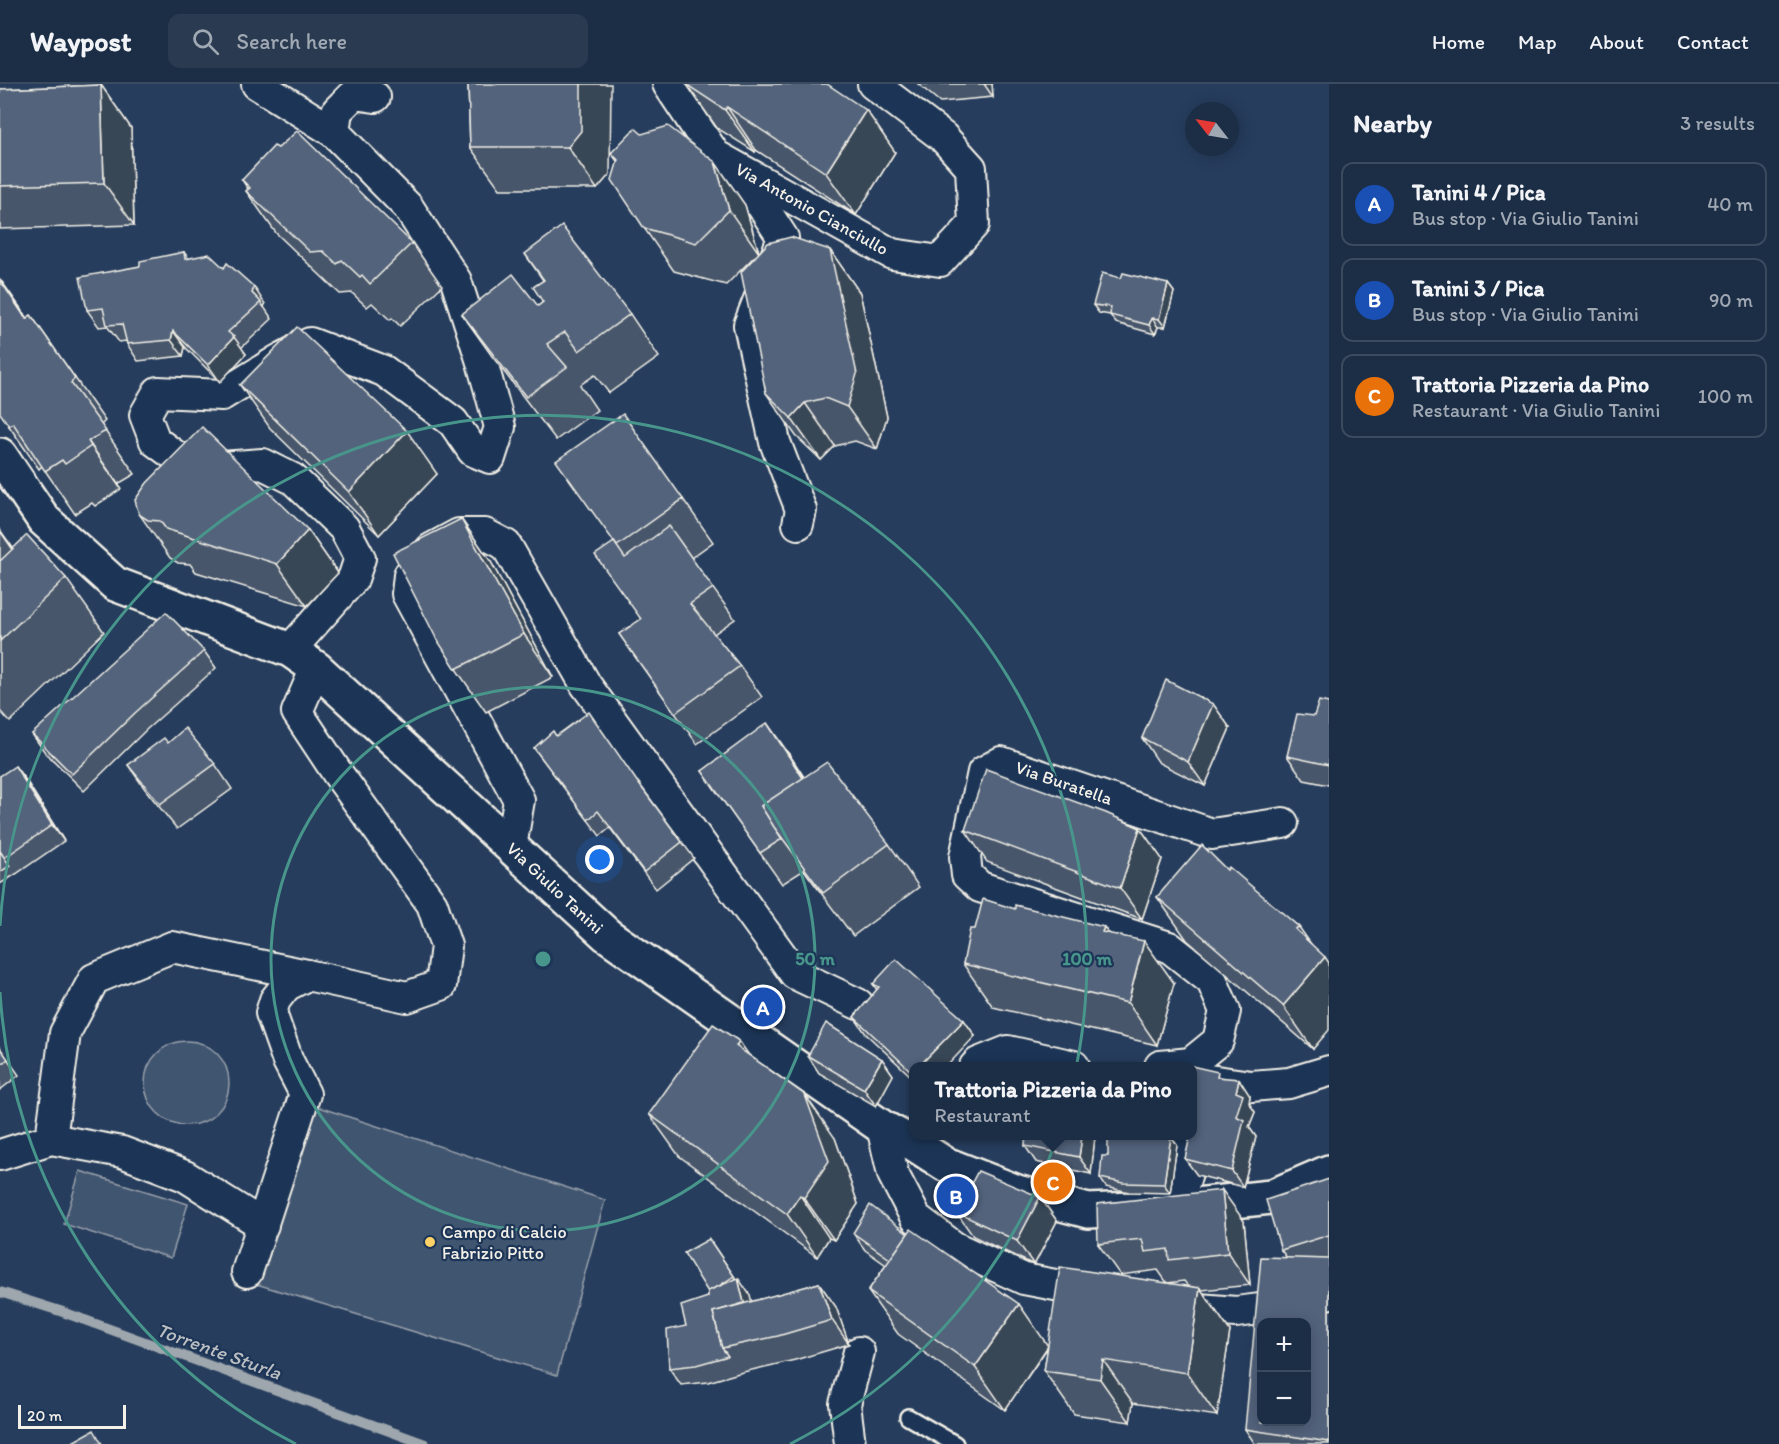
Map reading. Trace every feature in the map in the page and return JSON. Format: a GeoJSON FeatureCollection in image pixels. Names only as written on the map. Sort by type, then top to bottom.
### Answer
{"type":"FeatureCollection","features":[{"type":"Feature","properties":{"kind":"main road","name":"Via Giulio Tanini"},"geometry":{"type":"LineString","coordinates":[[0,455],[45,520],[115,584],[303,659],[607,935],[882,1127],[909,1137]]}},
{"type":"Feature","properties":{"kind":"main road","name":"Via Giulio Tanini"},"geometry":{"type":"LineString","coordinates":[[917,1140],[945,1164],[1017,1192],[1088,1211],[1177,1207],[1272,1197],[1329,1172]]}},
{"type":"Feature","properties":{"kind":"street"},"geometry":{"type":"LineString","coordinates":[[51,1138],[65,1033],[94,979],[172,947],[407,997],[441,985],[446,946],[432,904],[338,774],[297,712],[303,659],[354,579],[360,558],[344,528],[292,479],[263,464],[194,469],[155,441],[145,416],[158,392],[222,395],[310,343],[384,371],[453,422],[473,451],[490,458],[500,427],[456,281],[408,207],[334,132],[257,84]]}},
{"type":"Feature","properties":{"kind":"street","name":"Via Antonio Cianciullo"},"geometry":{"type":"LineString","coordinates":[[666,84],[715,155],[892,254],[939,261],[974,224],[971,168],[943,137],[873,84]]}},
{"type":"Feature","properties":{"kind":"street","name":"Via Antonio Cianciullo"},"geometry":{"type":"LineString","coordinates":[[666,84],[687,147],[761,204],[783,238],[749,325],[775,442],[801,510],[798,524]]}},
{"type":"Feature","properties":{"kind":"street"},"geometry":{"type":"LineString","coordinates":[[334,132],[337,111],[354,94],[375,97]]}},
{"type":"Feature","properties":{"kind":"street"},"geometry":{"type":"LineString","coordinates":[[511,847],[519,801],[407,594],[409,575],[416,566],[431,549],[459,534],[485,534],[506,545],[586,685],[795,974],[858,1004]]}},
{"type":"Feature","properties":{"kind":"street","name":"Via Buratella"},"geometry":{"type":"LineString","coordinates":[[1192,1062],[1218,1041],[1225,1011],[1212,981],[1174,936],[980,887],[967,875],[964,857],[983,772],[1001,762],[1212,834],[1283,823]]}},
{"type":"Feature","properties":{"kind":"street"},"geometry":{"type":"LineString","coordinates":[[247,1272],[305,1094],[288,1061],[271,1013],[275,1000],[286,986],[307,975]]}},
{"type":"Feature","properties":{"kind":"street"},"geometry":{"type":"LineString","coordinates":[[980,1062],[1008,1051],[1056,1062]]}},
{"type":"Feature","properties":{"kind":"street"},"geometry":{"type":"LineString","coordinates":[[1197,1079],[1251,1086],[1289,1083],[1329,1071]]}},
{"type":"Feature","properties":{"kind":"street"},"geometry":{"type":"LineString","coordinates":[[882,1127],[893,1174],[916,1218],[954,1247],[1024,1279],[1179,1308],[1236,1312],[1293,1305],[1329,1293]]}},
{"type":"Feature","properties":{"kind":"street"},"geometry":{"type":"LineString","coordinates":[[0,1155],[51,1138],[122,1152],[185,1176],[263,1225]]}},
{"type":"Feature","properties":{"kind":"street"},"geometry":{"type":"LineString","coordinates":[[1177,1207],[1196,1141],[1191,1140]]}},
{"type":"Feature","properties":{"kind":"street"},"geometry":{"type":"LineString","coordinates":[[850,1444],[845,1404],[859,1352]]}},
{"type":"Feature","properties":{"kind":"lane"},"geometry":{"type":"LineString","coordinates":[[908,1417],[955,1444]]}},
{"type":"Feature","properties":{"kind":"shaded area"},"geometry":{"type":"Polygon","coordinates":[[[187,1041],[203,1044],[217,1053],[226,1067],[229,1083],[226,1099],[217,1113],[203,1122],[187,1125],[171,1122],[157,1113],[148,1099],[145,1083],[148,1067],[157,1053],[171,1044],[187,1041]]]}},
{"type":"Feature","properties":{"kind":"shaded area","name":"Campo di Calcio Fabrizio Pitto"},"geometry":{"type":"Polygon","coordinates":[[[309,1104],[605,1200],[557,1375],[253,1283],[309,1104]]]}},
{"type":"Feature","properties":{"kind":"shaded area"},"geometry":{"type":"Polygon","coordinates":[[[80,1171],[188,1204],[171,1258],[64,1224],[80,1171]]]}},
{"type":"Feature","properties":{"kind":"building"},"geometry":{"type":"Polygon","coordinates":[[[468,84],[581,84],[581,131],[568,147],[470,147],[468,84]]]}},
{"type":"Feature","properties":{"kind":"building"},"geometry":{"type":"Polygon","coordinates":[[[688,84],[827,84],[866,110],[826,173],[727,107],[725,110],[688,84]]]}},
{"type":"Feature","properties":{"kind":"building"},"geometry":{"type":"Polygon","coordinates":[[[101,85],[104,183],[0,186],[0,89],[101,85]]]}},
{"type":"Feature","properties":{"kind":"building"},"geometry":{"type":"Polygon","coordinates":[[[668,126],[715,162],[729,210],[696,243],[644,228],[612,180],[618,160],[611,153],[635,128],[642,134],[668,126]]]}},
{"type":"Feature","properties":{"kind":"building"},"geometry":{"type":"Polygon","coordinates":[[[297,131],[412,243],[370,284],[342,260],[337,264],[323,251],[310,252],[246,191],[250,188],[242,180],[274,146],[278,148],[297,131]]]}},
{"type":"Feature","properties":{"kind":"building"},"geometry":{"type":"Polygon","coordinates":[[[562,226],[630,314],[579,351],[565,332],[547,344],[567,367],[526,397],[462,314],[513,274],[538,306],[543,302],[533,287],[544,280],[525,254],[562,226]]]}},
{"type":"Feature","properties":{"kind":"building"},"geometry":{"type":"Polygon","coordinates":[[[791,237],[830,250],[857,374],[847,407],[825,398],[805,403],[791,418],[766,393],[741,272],[768,243],[791,237]]]}},
{"type":"Feature","properties":{"kind":"building"},"geometry":{"type":"Polygon","coordinates":[[[184,252],[185,259],[209,254],[224,268],[227,263],[254,287],[252,293],[261,302],[228,332],[234,337],[208,365],[173,331],[171,340],[127,344],[122,324],[107,325],[103,308],[87,310],[80,277],[140,266],[140,261],[184,252]]]}},
{"type":"Feature","properties":{"kind":"building"},"geometry":{"type":"Polygon","coordinates":[[[1102,273],[1121,278],[1123,273],[1168,284],[1159,319],[1152,318],[1149,325],[1110,315],[1111,307],[1093,305],[1102,273]]]}},
{"type":"Feature","properties":{"kind":"building"},"geometry":{"type":"Polygon","coordinates":[[[0,280],[26,319],[31,315],[75,378],[71,383],[106,431],[88,441],[91,446],[65,464],[62,460],[45,471],[13,423],[9,426],[0,413],[0,280]]]}},
{"type":"Feature","properties":{"kind":"building"},"geometry":{"type":"Polygon","coordinates":[[[297,327],[407,431],[349,492],[240,385],[297,327]]]}},
{"type":"Feature","properties":{"kind":"building"},"geometry":{"type":"Polygon","coordinates":[[[623,414],[683,499],[617,546],[556,461],[623,414]]]}},
{"type":"Feature","properties":{"kind":"building"},"geometry":{"type":"Polygon","coordinates":[[[202,427],[308,530],[277,564],[166,529],[160,521],[148,520],[140,515],[135,500],[147,483],[202,427]]]}},
{"type":"Feature","properties":{"kind":"building"},"geometry":{"type":"Polygon","coordinates":[[[461,519],[524,634],[456,669],[436,638],[393,553],[461,519]]]}},
{"type":"Feature","properties":{"kind":"building"},"geometry":{"type":"Polygon","coordinates":[[[669,526],[713,588],[690,604],[740,666],[675,713],[619,634],[641,619],[595,555],[614,542],[625,558],[669,526]]]}},
{"type":"Feature","properties":{"kind":"building"},"geometry":{"type":"Polygon","coordinates":[[[27,535],[66,578],[0,641],[0,561],[27,535]]]}},
{"type":"Feature","properties":{"kind":"building"},"geometry":{"type":"Polygon","coordinates":[[[166,612],[204,651],[72,774],[32,734],[166,612]]]}},
{"type":"Feature","properties":{"kind":"building"},"geometry":{"type":"Polygon","coordinates":[[[1166,680],[1213,704],[1188,762],[1142,738],[1166,680]]]}},
{"type":"Feature","properties":{"kind":"building"},"geometry":{"type":"Polygon","coordinates":[[[1319,701],[1329,703],[1329,765],[1287,756],[1297,714],[1314,716],[1319,701]]]}},
{"type":"Feature","properties":{"kind":"building"},"geometry":{"type":"Polygon","coordinates":[[[589,712],[682,842],[644,872],[598,811],[588,820],[534,748],[553,731],[556,736],[589,712]]]}},
{"type":"Feature","properties":{"kind":"building"},"geometry":{"type":"Polygon","coordinates":[[[767,723],[803,778],[761,806],[782,839],[760,853],[702,771],[767,723]]]}},
{"type":"Feature","properties":{"kind":"building"},"geometry":{"type":"Polygon","coordinates":[[[185,728],[215,764],[160,804],[128,765],[164,738],[168,743],[185,728]]]}},
{"type":"Feature","properties":{"kind":"building"},"geometry":{"type":"Polygon","coordinates":[[[827,762],[889,844],[823,893],[761,806],[827,762]]]}},
{"type":"Feature","properties":{"kind":"building"},"geometry":{"type":"Polygon","coordinates":[[[15,766],[52,825],[4,858],[0,851],[0,776],[15,766]]]}},
{"type":"Feature","properties":{"kind":"building"},"geometry":{"type":"Polygon","coordinates":[[[986,769],[1106,813],[1140,828],[1120,888],[965,830],[986,769]]]}},
{"type":"Feature","properties":{"kind":"building"},"geometry":{"type":"Polygon","coordinates":[[[1202,845],[1227,870],[1229,867],[1299,927],[1295,929],[1325,957],[1283,1006],[1157,897],[1202,845]]]}},
{"type":"Feature","properties":{"kind":"building"},"geometry":{"type":"Polygon","coordinates":[[[0,851],[10,866],[0,872],[0,851]]]}},
{"type":"Feature","properties":{"kind":"building"},"geometry":{"type":"Polygon","coordinates":[[[983,899],[1015,909],[1015,905],[1104,927],[1102,932],[1144,941],[1128,1003],[963,964],[970,929],[975,929],[983,899]]]}},
{"type":"Feature","properties":{"kind":"building"},"geometry":{"type":"Polygon","coordinates":[[[896,959],[964,1020],[923,1062],[909,1062],[909,1069],[854,1017],[879,987],[873,984],[896,959]]]}},
{"type":"Feature","properties":{"kind":"building"},"geometry":{"type":"Polygon","coordinates":[[[826,1023],[882,1059],[864,1089],[808,1056],[826,1023]]]}},
{"type":"Feature","properties":{"kind":"building"},"geometry":{"type":"Polygon","coordinates":[[[713,1024],[739,1041],[736,1046],[805,1095],[829,1161],[804,1198],[800,1195],[787,1214],[649,1114],[713,1024]]]}},
{"type":"Feature","properties":{"kind":"building"},"geometry":{"type":"Polygon","coordinates":[[[0,1048],[8,1059],[0,1065],[0,1048]]]}},
{"type":"Feature","properties":{"kind":"building"},"geometry":{"type":"Polygon","coordinates":[[[1197,1067],[1218,1072],[1217,1077],[1239,1079],[1236,1092],[1243,1095],[1236,1116],[1244,1120],[1232,1171],[1185,1159],[1189,1140],[1197,1140],[1197,1067]]]}},
{"type":"Feature","properties":{"kind":"building"},"geometry":{"type":"Polygon","coordinates":[[[1026,1140],[1081,1140],[1079,1157],[1025,1146],[1026,1140]]]}},
{"type":"Feature","properties":{"kind":"building"},"geometry":{"type":"Polygon","coordinates":[[[1108,1140],[1170,1140],[1164,1184],[1123,1183],[1100,1178],[1102,1156],[1108,1156],[1108,1140]]]}},
{"type":"Feature","properties":{"kind":"building"},"geometry":{"type":"Polygon","coordinates":[[[978,1171],[1040,1197],[1017,1241],[956,1212],[978,1171]]]}},
{"type":"Feature","properties":{"kind":"building"},"geometry":{"type":"Polygon","coordinates":[[[1329,1179],[1329,1235],[1281,1250],[1266,1200],[1329,1179]]]}},
{"type":"Feature","properties":{"kind":"building"},"geometry":{"type":"Polygon","coordinates":[[[1222,1190],[1228,1253],[1169,1260],[1168,1249],[1145,1252],[1142,1239],[1098,1244],[1097,1204],[1222,1190]]]}},
{"type":"Feature","properties":{"kind":"building"},"geometry":{"type":"Polygon","coordinates":[[[870,1205],[908,1234],[890,1259],[853,1233],[870,1205]]]}},
{"type":"Feature","properties":{"kind":"building"},"geometry":{"type":"Polygon","coordinates":[[[911,1229],[1019,1304],[975,1367],[868,1291],[911,1229]]]}},
{"type":"Feature","properties":{"kind":"building"},"geometry":{"type":"Polygon","coordinates":[[[709,1239],[734,1276],[708,1292],[684,1253],[709,1239]]]}},
{"type":"Feature","properties":{"kind":"building"},"geometry":{"type":"Polygon","coordinates":[[[1261,1257],[1329,1259],[1329,1442],[1245,1429],[1261,1257]]]}},
{"type":"Feature","properties":{"kind":"building"},"geometry":{"type":"Polygon","coordinates":[[[1060,1267],[1200,1288],[1187,1373],[1103,1360],[1100,1379],[1044,1371],[1060,1267]]]}},
{"type":"Feature","properties":{"kind":"building"},"geometry":{"type":"Polygon","coordinates":[[[738,1278],[744,1303],[713,1312],[722,1348],[728,1356],[696,1365],[669,1368],[667,1330],[686,1326],[681,1306],[708,1297],[708,1291],[738,1278]]]}},
{"type":"Feature","properties":{"kind":"building"},"geometry":{"type":"Polygon","coordinates":[[[819,1283],[832,1320],[778,1336],[722,1348],[713,1312],[819,1283]]]}},
{"type":"Feature","properties":{"kind":"building"},"geometry":{"type":"Polygon","coordinates":[[[94,1430],[102,1444],[69,1444],[94,1430]]]}},
{"type":"Feature","properties":{"kind":"waterway","name":"Torrente Sturla"},"geometry":{"type":"LineString","coordinates":[[0,1292],[60,1311],[425,1444]]}},
{"type":"Feature","properties":{"kind":"place","name":"Tanini 4 / Pica"},"geometry":{"type":"Point","coordinates":[763,1007]}},
{"type":"Feature","properties":{"kind":"place","name":"Trattoria Pizzeria da Pino"},"geometry":{"type":"Point","coordinates":[1053,1182]}},
{"type":"Feature","properties":{"kind":"place","name":"Tanini 3 / Pica"},"geometry":{"type":"Point","coordinates":[956,1196]}},
{"type":"Feature","properties":{"kind":"place","name":"Campo di Calcio Fabrizio Pitto"},"geometry":{"type":"Point","coordinates":[430,1242]}}]}
